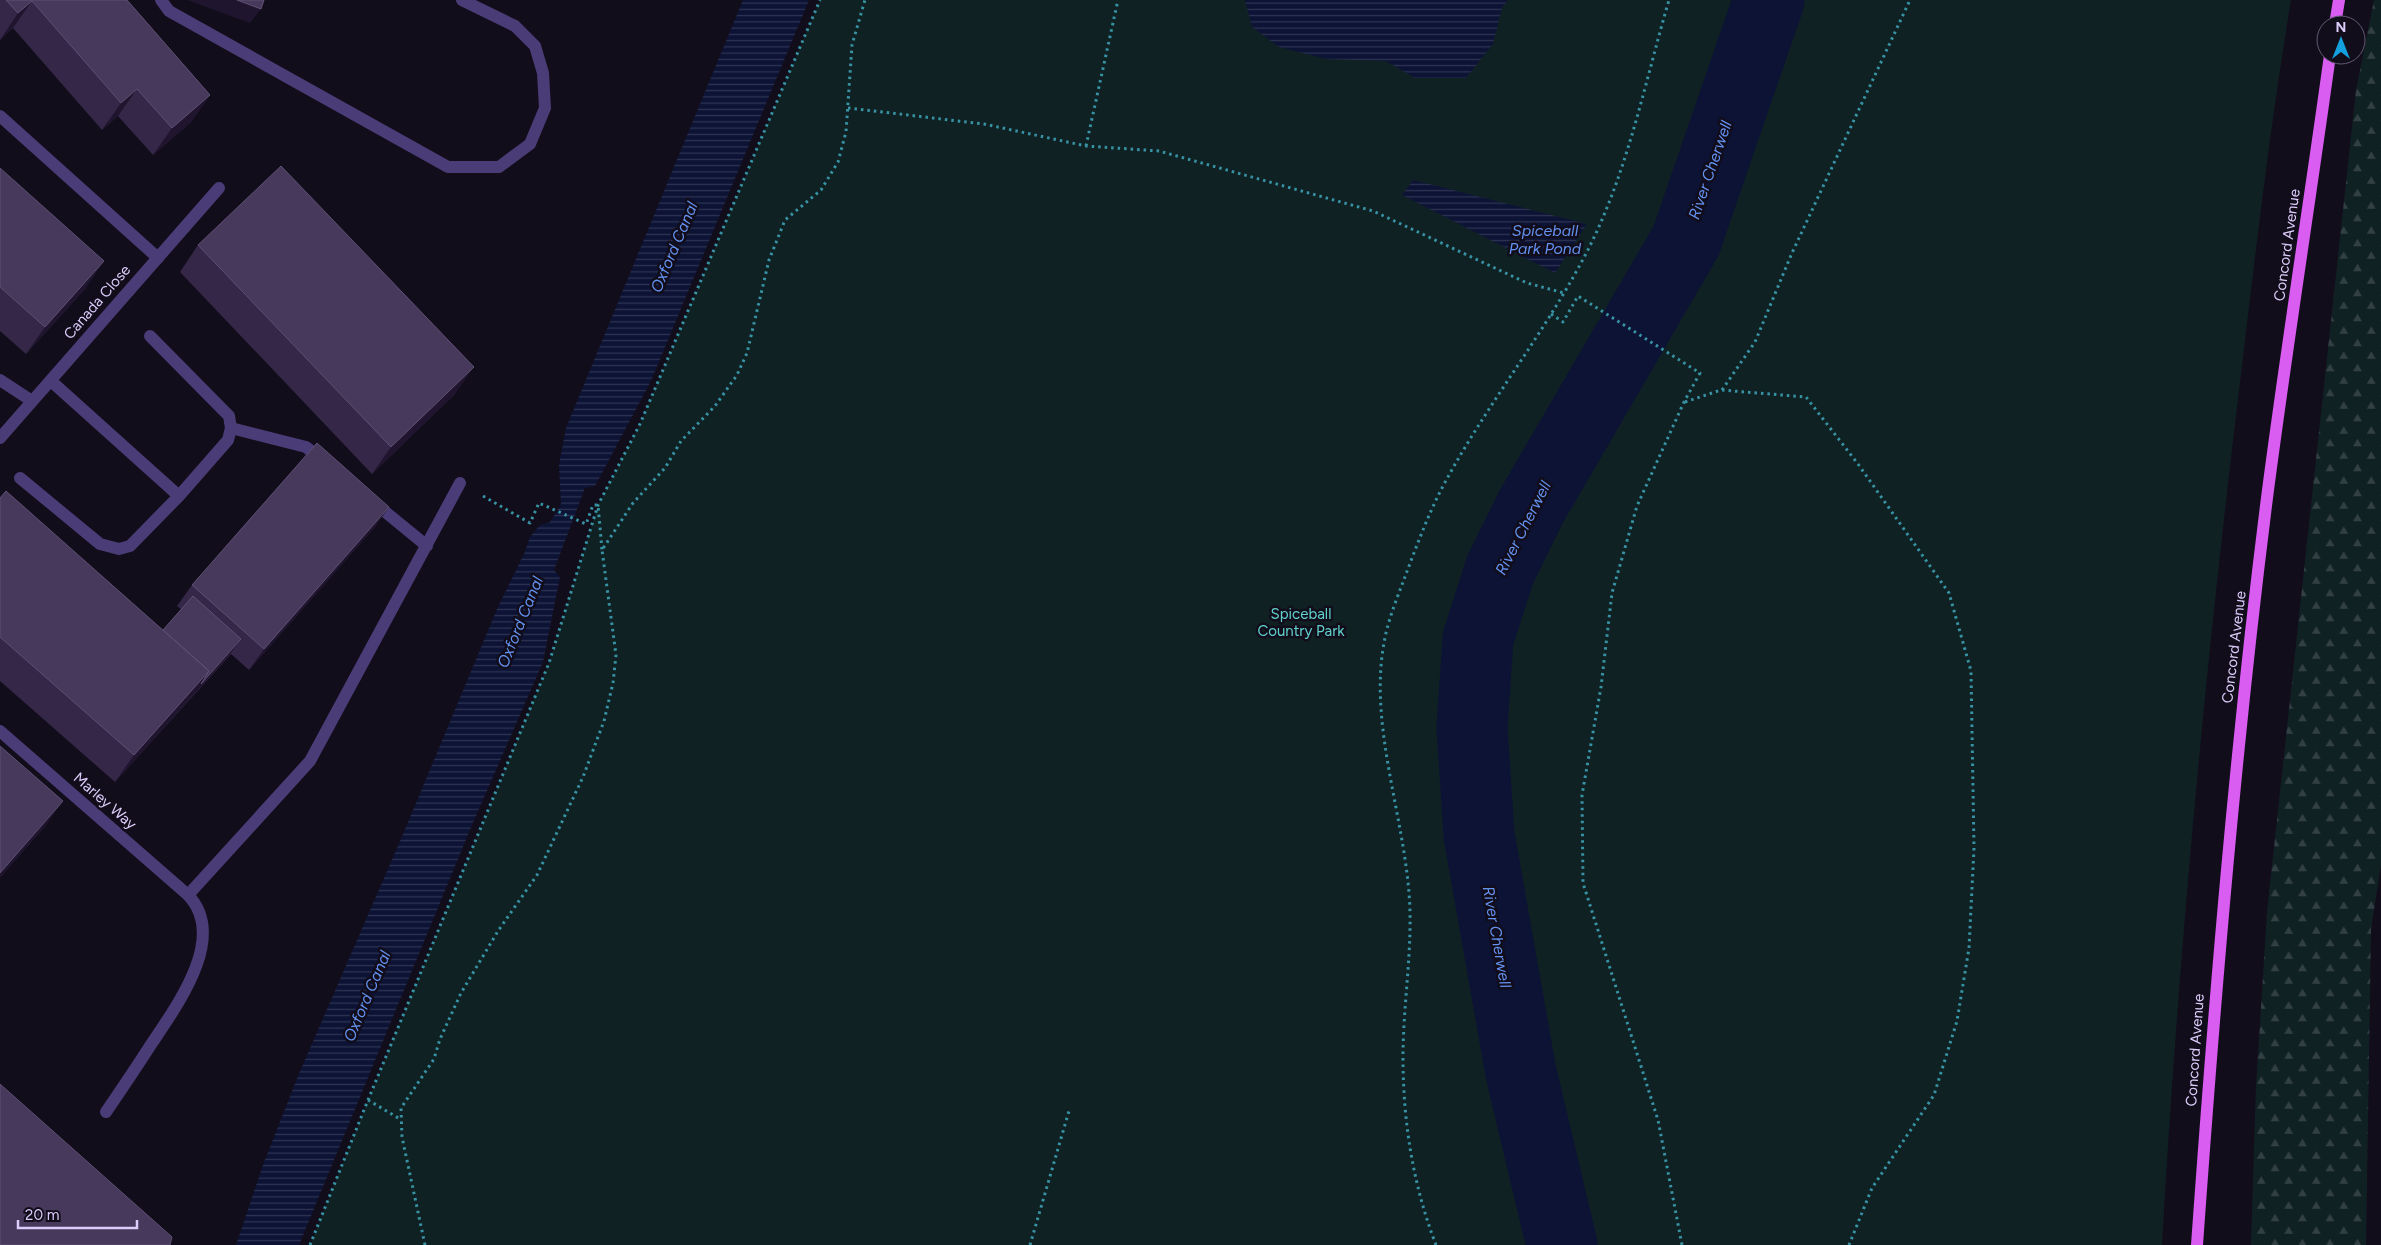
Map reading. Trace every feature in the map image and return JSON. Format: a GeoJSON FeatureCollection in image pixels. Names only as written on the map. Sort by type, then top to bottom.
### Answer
{"type":"FeatureCollection","features":[{"type":"Feature","properties":{"kind":"main road"},"geometry":{"type":"LineString","coordinates":[[2337,15],[2339,0]]}},
{"type":"Feature","properties":{"kind":"main road","name":"Concord Avenue"},"geometry":{"type":"LineString","coordinates":[[2197,1245],[2213,1015],[2244,701],[2268,489],[2329,65]]}},
{"type":"Feature","properties":{"kind":"street"},"geometry":{"type":"LineString","coordinates":[[160,0],[168,11],[448,166],[500,166],[530,144],[545,108],[544,73],[535,46],[515,26],[462,0]]}},
{"type":"Feature","properties":{"kind":"street"},"geometry":{"type":"LineString","coordinates":[[0,116],[158,258]]}},
{"type":"Feature","properties":{"kind":"street","name":"Canada Close"},"geometry":{"type":"LineString","coordinates":[[0,438],[219,188]]}},
{"type":"Feature","properties":{"kind":"street"},"geometry":{"type":"LineString","coordinates":[[20,478],[100,544],[119,549],[130,546],[179,496],[228,440],[231,428],[229,416],[150,336]]}},
{"type":"Feature","properties":{"kind":"street"},"geometry":{"type":"LineString","coordinates":[[0,380],[32,401]]}},
{"type":"Feature","properties":{"kind":"street"},"geometry":{"type":"LineString","coordinates":[[50,380],[179,496]]}},
{"type":"Feature","properties":{"kind":"street"},"geometry":{"type":"LineString","coordinates":[[231,428],[306,447],[328,465]]}},
{"type":"Feature","properties":{"kind":"street"},"geometry":{"type":"LineString","coordinates":[[188,895],[310,761],[460,483]]}},
{"type":"Feature","properties":{"kind":"street"},"geometry":{"type":"LineString","coordinates":[[359,490],[427,546]]}},
{"type":"Feature","properties":{"kind":"street","name":"Marley Way"},"geometry":{"type":"LineString","coordinates":[[0,730],[198,905],[203,935],[195,970],[180,1001],[106,1112]]}},
{"type":"Feature","properties":{"kind":"path"},"geometry":{"type":"LineString","coordinates":[[310,1245],[549,663],[598,505],[648,406],[820,0]]}},
{"type":"Feature","properties":{"kind":"path"},"geometry":{"type":"LineString","coordinates":[[602,550],[633,503],[665,468],[682,441],[715,406],[737,375],[747,354],[763,280],[785,220],[795,210],[811,200],[830,176],[843,146],[848,108],[852,45],[865,0]]}},
{"type":"Feature","properties":{"kind":"path"},"geometry":{"type":"LineString","coordinates":[[1086,146],[1118,0]]}},
{"type":"Feature","properties":{"kind":"path"},"geometry":{"type":"LineString","coordinates":[[1436,1245],[1417,1187],[1407,1126],[1403,1056],[1410,910],[1408,882],[1385,740],[1381,674],[1384,644],[1391,615],[1418,542],[1441,491],[1460,456],[1564,293],[1602,222],[1622,172],[1668,0]]}},
{"type":"Feature","properties":{"kind":"path"},"geometry":{"type":"LineString","coordinates":[[1722,390],[1755,342],[1792,253],[1910,0]]}},
{"type":"Feature","properties":{"kind":"path"},"geometry":{"type":"LineString","coordinates":[[848,108],[984,124],[1086,146],[1159,151],[1373,211],[1527,283],[1564,293]]}},
{"type":"Feature","properties":{"kind":"path"},"geometry":{"type":"LineString","coordinates":[[1551,314],[1563,322],[1578,296],[1700,373],[1684,402],[1637,506],[1612,593],[1600,687],[1582,795],[1583,883],[1658,1120],[1682,1245]]}},
{"type":"Feature","properties":{"kind":"path"},"geometry":{"type":"LineString","coordinates":[[1684,402],[1722,390],[1806,397],[1858,464],[1949,593],[1971,671],[1974,848],[1968,948],[1957,1020],[1934,1094],[1872,1188],[1849,1245]]}},
{"type":"Feature","properties":{"kind":"path"},"geometry":{"type":"LineString","coordinates":[[460,483],[530,523],[539,503],[586,524],[593,505],[598,505]]}},
{"type":"Feature","properties":{"kind":"path"},"geometry":{"type":"LineString","coordinates":[[426,1245],[400,1119],[404,1100],[424,1076],[434,1059],[440,1039],[461,994],[498,931],[537,875],[583,777],[604,721],[614,683],[616,655],[598,505]]}},
{"type":"Feature","properties":{"kind":"path"},"geometry":{"type":"LineString","coordinates":[[368,1100],[400,1119]]}},
{"type":"Feature","properties":{"kind":"path"},"geometry":{"type":"LineString","coordinates":[[1030,1245],[1069,1111]]}},
{"type":"Feature","properties":{"kind":"green space","name":"Spiceball Country Park"},"geometry":{"type":"Polygon","coordinates":[[[820,0],[2291,0],[2262,199],[2203,716],[2184,927],[2162,1245],[310,1245],[549,663],[598,505],[640,424],[820,0]]]}},
{"type":"Feature","properties":{"kind":"green space"},"geometry":{"type":"Polygon","coordinates":[[[2374,0],[2381,0],[2381,865],[2371,929],[2366,1245],[2251,1245],[2256,1086],[2267,912],[2356,90],[2361,65],[2366,65],[2366,40],[2374,0]]]}},
{"type":"Feature","properties":{"kind":"water","name":"Oxford Canal"},"geometry":{"type":"Polygon","coordinates":[[[743,0],[809,0],[651,381],[595,486],[585,488],[554,570],[560,577],[543,662],[472,825],[299,1245],[236,1245],[263,1165],[298,1076],[401,839],[497,609],[524,554],[530,537],[540,525],[550,522],[561,504],[559,465],[566,428],[743,0]]]}},
{"type":"Feature","properties":{"kind":"water"},"geometry":{"type":"Polygon","coordinates":[[[1245,0],[1508,0],[1502,8],[1493,44],[1466,78],[1415,78],[1386,61],[1326,59],[1279,47],[1252,27],[1245,0]]]}},
{"type":"Feature","properties":{"kind":"water","name":"Spiceball Park Pond"},"geometry":{"type":"Polygon","coordinates":[[[1413,180],[1587,224],[1555,273],[1402,195],[1413,180]]]}},
{"type":"Feature","properties":{"kind":"building"},"geometry":{"type":"Polygon","coordinates":[[[6,0],[127,0],[210,95],[172,128],[137,89],[121,103],[32,1],[18,13],[6,0]]]}},
{"type":"Feature","properties":{"kind":"building"},"geometry":{"type":"Polygon","coordinates":[[[237,0],[264,0],[261,9],[237,0]]]}},
{"type":"Feature","properties":{"kind":"building"},"geometry":{"type":"Polygon","coordinates":[[[281,166],[474,367],[391,447],[198,245],[281,166]]]}},
{"type":"Feature","properties":{"kind":"building"},"geometry":{"type":"Polygon","coordinates":[[[0,168],[104,261],[45,327],[0,287],[0,168]]]}},
{"type":"Feature","properties":{"kind":"building"},"geometry":{"type":"Polygon","coordinates":[[[317,443],[389,507],[264,649],[192,585],[317,443]]]}},
{"type":"Feature","properties":{"kind":"building"},"geometry":{"type":"Polygon","coordinates":[[[6,491],[209,671],[134,755],[0,637],[0,498],[6,491]]]}},
{"type":"Feature","properties":{"kind":"building"},"geometry":{"type":"Polygon","coordinates":[[[193,596],[241,639],[201,684],[209,671],[163,630],[193,596]]]}},
{"type":"Feature","properties":{"kind":"building"},"geometry":{"type":"Polygon","coordinates":[[[0,746],[63,801],[0,873],[0,746]]]}},
{"type":"Feature","properties":{"kind":"building"},"geometry":{"type":"Polygon","coordinates":[[[0,1084],[172,1237],[170,1245],[0,1245],[0,1084]]]}},
{"type":"Feature","properties":{"kind":"waterway","name":"River Cherwell"},"geometry":{"type":"LineString","coordinates":[[1562,1245],[1521,1073],[1479,835],[1472,727],[1478,639],[1500,570],[1531,507],[1686,241],[1769,0]]}}]}
